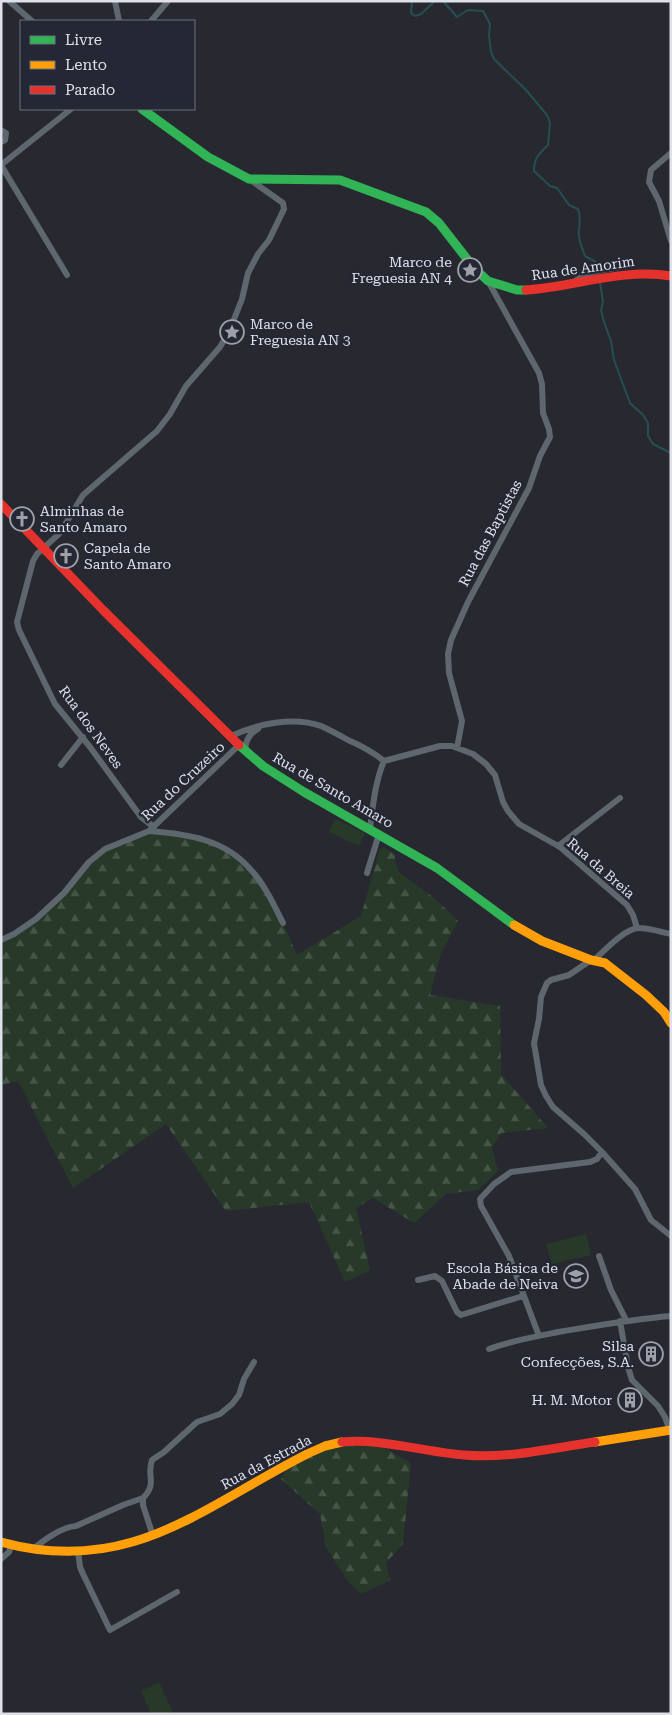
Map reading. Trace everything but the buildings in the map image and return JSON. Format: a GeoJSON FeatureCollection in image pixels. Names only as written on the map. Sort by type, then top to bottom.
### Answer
{"type":"FeatureCollection","features":[{"type":"Feature","properties":{"kind":"street"},"geometry":{"type":"LineString","coordinates":[[9,1],[31,20]]}},
{"type":"Feature","properties":{"kind":"street"},"geometry":{"type":"LineString","coordinates":[[115,1],[119,20]]}},
{"type":"Feature","properties":{"kind":"street"},"geometry":{"type":"LineString","coordinates":[[152,20],[168,1]]}},
{"type":"Feature","properties":{"kind":"street"},"geometry":{"type":"LineString","coordinates":[[66,276],[1,165],[71,110]]}},
{"type":"Feature","properties":{"kind":"street"},"geometry":{"type":"LineString","coordinates":[[143,110],[215,161],[238,175],[249,179]]}},
{"type":"Feature","properties":{"kind":"street"},"geometry":{"type":"LineString","coordinates":[[1,130],[7,136],[1,142]]}},
{"type":"Feature","properties":{"kind":"street"},"geometry":{"type":"LineString","coordinates":[[671,153],[651,170],[649,176],[649,182],[659,201],[671,241]]}},
{"type":"Feature","properties":{"kind":"street","name":"Rua de Amorim"},"geometry":{"type":"LineString","coordinates":[[249,179],[340,180],[426,212],[439,223],[474,268],[488,281],[517,290],[572,284],[615,276],[652,273],[671,276]]}},
{"type":"Feature","properties":{"kind":"street","name":"Rua dos Neves"},"geometry":{"type":"LineString","coordinates":[[152,829],[141,817],[83,737],[55,704],[16,622],[33,561],[60,533],[82,495],[158,431],[186,386],[220,347],[229,332],[242,299],[248,273],[284,209],[283,204],[249,179]]}},
{"type":"Feature","properties":{"kind":"street"},"geometry":{"type":"LineString","coordinates":[[572,284],[580,277],[620,266]]}},
{"type":"Feature","properties":{"kind":"street","name":"Rua das Baptistas"},"geometry":{"type":"LineString","coordinates":[[457,748],[462,721],[450,673],[448,654],[451,640],[468,602],[529,488],[540,456],[550,437],[550,429],[543,414],[540,373],[488,281]]}},
{"type":"Feature","properties":{"kind":"street","name":"Rua de Santo Amaro"},"geometry":{"type":"LineString","coordinates":[[1,504],[43,549],[242,748],[263,766],[304,792],[370,828],[436,868],[515,926],[542,941],[605,963],[646,994],[664,1012],[671,1023]]}},
{"type":"Feature","properties":{"kind":"street"},"geometry":{"type":"LineString","coordinates":[[231,736],[242,731],[286,722],[320,726],[373,752],[384,761],[373,805],[370,828]]}},
{"type":"Feature","properties":{"kind":"street","name":"Rua do Cruzeiro"},"geometry":{"type":"LineString","coordinates":[[1,940],[36,920],[64,893],[89,862],[105,849],[152,829],[242,748],[250,735],[264,726]]}},
{"type":"Feature","properties":{"kind":"street"},"geometry":{"type":"LineString","coordinates":[[61,764],[83,737]]}},
{"type":"Feature","properties":{"kind":"street","name":"Rua da Breia"},"geometry":{"type":"LineString","coordinates":[[384,761],[440,746],[457,748],[473,754],[486,764],[495,775],[503,802],[519,824],[558,846],[627,905],[633,915],[637,928]]}},
{"type":"Feature","properties":{"kind":"street"},"geometry":{"type":"LineString","coordinates":[[558,846],[620,798]]}},
{"type":"Feature","properties":{"kind":"street"},"geometry":{"type":"LineString","coordinates":[[152,829],[187,834],[211,841],[233,853],[252,870],[283,923]]}},
{"type":"Feature","properties":{"kind":"street"},"geometry":{"type":"LineString","coordinates":[[368,873],[379,834]]}},
{"type":"Feature","properties":{"kind":"street"},"geometry":{"type":"LineString","coordinates":[[671,934],[637,928],[628,932],[569,975],[547,983],[541,997],[540,1018],[534,1043],[541,1085],[553,1107],[602,1152],[635,1189],[651,1220],[671,1236]]}},
{"type":"Feature","properties":{"kind":"street"},"geometry":{"type":"LineString","coordinates":[[539,1336],[509,1256],[481,1206],[480,1199],[494,1184],[511,1172],[590,1162],[597,1159],[602,1152]]}},
{"type":"Feature","properties":{"kind":"street"},"geometry":{"type":"LineString","coordinates":[[599,1256],[623,1321],[632,1380],[658,1406],[665,1416],[670,1430]]}},
{"type":"Feature","properties":{"kind":"street"},"geometry":{"type":"LineString","coordinates":[[418,1280],[435,1276],[442,1281],[457,1312],[461,1315],[524,1296]]}},
{"type":"Feature","properties":{"kind":"street"},"geometry":{"type":"LineString","coordinates":[[489,1349],[539,1336],[623,1321],[671,1316]]}},
{"type":"Feature","properties":{"kind":"street"},"geometry":{"type":"LineString","coordinates":[[32,1549],[69,1526],[76,1526],[143,1498],[151,1487],[150,1471],[152,1460],[164,1452],[197,1422],[220,1414],[232,1404],[239,1395],[244,1379],[254,1362]]}},
{"type":"Feature","properties":{"kind":"street","name":"Rua da Estrada"},"geometry":{"type":"LineString","coordinates":[[1,1542],[11,1546],[32,1549],[78,1551],[126,1544],[153,1536],[208,1509],[299,1458],[327,1445],[346,1441],[464,1455],[494,1456],[670,1430]]}},
{"type":"Feature","properties":{"kind":"street"},"geometry":{"type":"LineString","coordinates":[[143,1498],[143,1505],[153,1536]]}},
{"type":"Feature","properties":{"kind":"street"},"geometry":{"type":"LineString","coordinates":[[1,1559],[9,1552],[11,1546]]}},
{"type":"Feature","properties":{"kind":"street"},"geometry":{"type":"LineString","coordinates":[[78,1551],[80,1567],[110,1630],[177,1592]]}},
{"type":"Feature","properties":{"kind":"green space"},"geometry":{"type":"Polygon","coordinates":[[[335,819],[365,833],[359,846],[329,832],[335,819]]]}},
{"type":"Feature","properties":{"kind":"green space"},"geometry":{"type":"Polygon","coordinates":[[[149,831],[211,841],[252,870],[283,923],[297,955],[361,916],[380,849],[384,847],[395,855],[395,863],[400,873],[438,901],[458,921],[441,953],[430,995],[500,1006],[501,1074],[548,1128],[501,1133],[492,1147],[498,1171],[478,1190],[446,1194],[414,1223],[373,1198],[356,1208],[370,1270],[345,1282],[309,1202],[226,1211],[166,1124],[73,1188],[18,1081],[1,1085],[1,940],[36,919],[105,849],[149,831]]]}},
{"type":"Feature","properties":{"kind":"green space"},"geometry":{"type":"Polygon","coordinates":[[[586,1234],[591,1255],[552,1264],[546,1244],[586,1234]]]}},
{"type":"Feature","properties":{"kind":"green space"},"geometry":{"type":"Polygon","coordinates":[[[379,1445],[411,1463],[403,1544],[386,1563],[390,1580],[361,1594],[347,1580],[326,1547],[320,1514],[281,1479],[288,1466],[325,1447],[379,1445]]]}},
{"type":"Feature","properties":{"kind":"green space"},"geometry":{"type":"Polygon","coordinates":[[[159,1682],[174,1714],[151,1714],[141,1691],[159,1682]]]}},
{"type":"Feature","properties":{"kind":"waterway"},"geometry":{"type":"LineString","coordinates":[[412,1],[411,13],[415,16],[421,14],[435,1]]}},
{"type":"Feature","properties":{"kind":"waterway"},"geometry":{"type":"LineString","coordinates":[[443,1],[457,17],[468,10],[483,11],[490,24],[489,35],[491,52],[494,59],[526,90],[547,115],[550,123],[548,145],[538,157],[534,171],[550,186],[557,188],[569,205],[578,209],[581,245],[585,256],[596,262],[597,268]]}},
{"type":"Feature","properties":{"kind":"waterway"},"geometry":{"type":"LineString","coordinates":[[600,282],[603,302],[601,310],[611,341],[614,360],[630,403],[643,415],[648,423],[648,436],[653,444],[671,453]]}},
{"type":"Feature","properties":{"kind":"traffic: fast"},"geometry":{"type":"LineString","coordinates":[[143,110],[208,157],[249,179],[340,180],[426,212],[439,223],[474,268],[488,281],[517,290],[526,290]]}},
{"type":"Feature","properties":{"kind":"traffic: fast"},"geometry":{"type":"LineString","coordinates":[[239,745],[263,766],[304,792],[437,868],[514,925]]}},
{"type":"Feature","properties":{"kind":"traffic: slow"},"geometry":{"type":"LineString","coordinates":[[514,925],[542,941],[591,960],[605,963],[646,995],[664,1012],[671,1023]]}},
{"type":"Feature","properties":{"kind":"traffic: slow"},"geometry":{"type":"LineString","coordinates":[[595,1442],[671,1430]]}},
{"type":"Feature","properties":{"kind":"traffic: slow"},"geometry":{"type":"LineString","coordinates":[[1,1542],[47,1550],[88,1551],[126,1544],[162,1531],[197,1515],[307,1454],[325,1446],[342,1442]]}},
{"type":"Feature","properties":{"kind":"traffic: jam"},"geometry":{"type":"LineString","coordinates":[[526,290],[634,274],[671,276]]}},
{"type":"Feature","properties":{"kind":"traffic: jam"},"geometry":{"type":"LineString","coordinates":[[1,504],[103,610],[239,745]]}},
{"type":"Feature","properties":{"kind":"traffic: jam"},"geometry":{"type":"LineString","coordinates":[[342,1442],[372,1442],[480,1456],[530,1452],[595,1442]]}},
{"type":"Feature","properties":{"kind":"place","name":"Marco de Freguesia AN 4"},"geometry":{"type":"Point","coordinates":[470,270]}},
{"type":"Feature","properties":{"kind":"place","name":"Marco de Freguesia AN 3"},"geometry":{"type":"Point","coordinates":[232,332]}},
{"type":"Feature","properties":{"kind":"place","name":"Alminhas de Santo Amaro"},"geometry":{"type":"Point","coordinates":[22,519]}},
{"type":"Feature","properties":{"kind":"place","name":"Capela de Santo Amaro"},"geometry":{"type":"Point","coordinates":[66,556]}},
{"type":"Feature","properties":{"kind":"place","name":"Escola Básica de Abade de Neiva"},"geometry":{"type":"Point","coordinates":[576,1276]}},
{"type":"Feature","properties":{"kind":"place","name":"Silsa Confecções, S.A."},"geometry":{"type":"Point","coordinates":[651,1354]}},
{"type":"Feature","properties":{"kind":"place","name":"H. M. Motor"},"geometry":{"type":"Point","coordinates":[630,1400]}}]}
